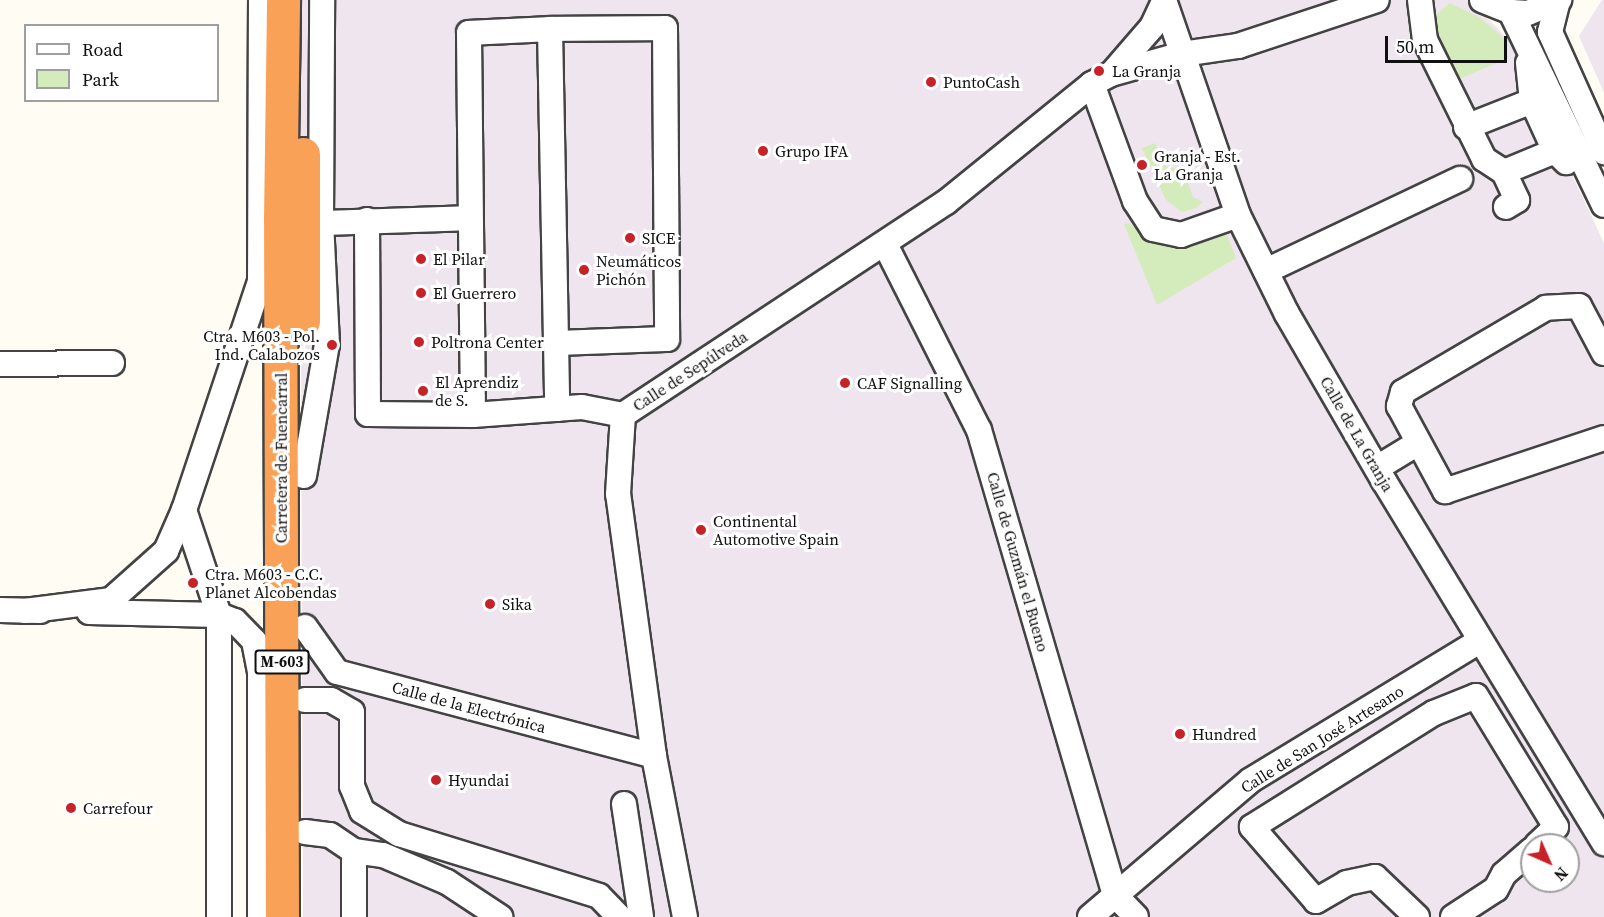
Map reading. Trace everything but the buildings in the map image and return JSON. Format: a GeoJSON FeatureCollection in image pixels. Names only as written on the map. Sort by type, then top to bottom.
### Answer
{"type":"FeatureCollection","features":[{"type":"Feature","properties":{"kind":"highway","name":"Carretera de Fuencarral"},"geometry":{"type":"LineString","coordinates":[[282,917],[283,0]]}},
{"type":"Feature","properties":{"kind":"highway","name":"Carretera de Fuencarral"},"geometry":{"type":"LineString","coordinates":[[303,0],[305,917]]}},
{"type":"Feature","properties":{"kind":"highway"},"geometry":{"type":"LineString","coordinates":[[260,282],[281,408]]}},
{"type":"Feature","properties":{"kind":"street"},"geometry":{"type":"LineString","coordinates":[[254,0],[261,28]]}},
{"type":"Feature","properties":{"kind":"street"},"geometry":{"type":"LineString","coordinates":[[0,610],[25,610],[111,600],[166,551],[184,510],[260,282],[261,0]]}},
{"type":"Feature","properties":{"kind":"street"},"geometry":{"type":"LineString","coordinates":[[304,476],[327,344],[321,223],[322,0]]}},
{"type":"Feature","properties":{"kind":"street","name":"Calle de Sepúlveda"},"geometry":{"type":"LineString","coordinates":[[1102,79],[1182,54],[1238,46],[1377,0]]}},
{"type":"Feature","properties":{"kind":"street"},"geometry":{"type":"LineString","coordinates":[[1420,0],[1425,40],[1466,127],[1484,159],[1504,172],[1517,200],[1506,207]]}},
{"type":"Feature","properties":{"kind":"street"},"geometry":{"type":"LineString","coordinates":[[1482,0],[1511,12],[1527,13],[1558,0]]}},
{"type":"Feature","properties":{"kind":"street"},"geometry":{"type":"LineString","coordinates":[[1558,0],[1550,32],[1604,152]]}},
{"type":"Feature","properties":{"kind":"street","name":"Calle de Sepúlveda"},"geometry":{"type":"LineString","coordinates":[[685,917],[654,756],[618,494],[622,415],[945,203],[1102,79],[1152,27],[1164,1]]}},
{"type":"Feature","properties":{"kind":"street","name":"Calle de La Granja"},"geometry":{"type":"LineString","coordinates":[[1164,1],[1238,215],[1266,271],[1377,468],[1604,843]]}},
{"type":"Feature","properties":{"kind":"street"},"geometry":{"type":"LineString","coordinates":[[1511,12],[1601,199]]}},
{"type":"Feature","properties":{"kind":"street"},"geometry":{"type":"LineString","coordinates":[[473,415],[469,218],[469,33],[550,29],[665,28],[667,339],[556,343]]}},
{"type":"Feature","properties":{"kind":"street"},"geometry":{"type":"LineString","coordinates":[[550,29],[557,409]]}},
{"type":"Feature","properties":{"kind":"street"},"geometry":{"type":"LineString","coordinates":[[1525,42],[1532,101],[1555,151],[1601,199]]}},
{"type":"Feature","properties":{"kind":"street"},"geometry":{"type":"LineString","coordinates":[[1102,79],[1135,201],[1153,229],[1181,235],[1238,215]]}},
{"type":"Feature","properties":{"kind":"street"},"geometry":{"type":"LineString","coordinates":[[1466,127],[1532,101]]}},
{"type":"Feature","properties":{"kind":"street"},"geometry":{"type":"LineString","coordinates":[[1504,172],[1555,151]]}},
{"type":"Feature","properties":{"kind":"street"},"geometry":{"type":"LineString","coordinates":[[1266,271],[1460,179]]}},
{"type":"Feature","properties":{"kind":"street"},"geometry":{"type":"LineString","coordinates":[[321,223],[469,218]]}},
{"type":"Feature","properties":{"kind":"street"},"geometry":{"type":"LineString","coordinates":[[367,220],[368,414],[473,415],[582,407],[622,415]]}},
{"type":"Feature","properties":{"kind":"street","name":"Calle de Guzmán el Bueno"},"geometry":{"type":"LineString","coordinates":[[885,244],[979,430],[1115,895]]}},
{"type":"Feature","properties":{"kind":"street"},"geometry":{"type":"LineString","coordinates":[[1604,353],[1579,306],[1546,308],[1403,392],[1399,406],[1401,416],[1444,491],[1604,438]]}},
{"type":"Feature","properties":{"kind":"street"},"geometry":{"type":"LineString","coordinates":[[0,364],[112,363]]}},
{"type":"Feature","properties":{"kind":"street"},"geometry":{"type":"LineString","coordinates":[[1377,468],[1418,443]]}},
{"type":"Feature","properties":{"kind":"street"},"geometry":{"type":"LineString","coordinates":[[184,510],[219,615],[219,917]]}},
{"type":"Feature","properties":{"kind":"street"},"geometry":{"type":"LineString","coordinates":[[25,610],[108,624],[219,615],[235,621],[254,641],[260,672],[260,917]]}},
{"type":"Feature","properties":{"kind":"street","name":"Calle de la Electrónica"},"geometry":{"type":"LineString","coordinates":[[305,627],[336,672],[654,756]]}},
{"type":"Feature","properties":{"kind":"street","name":"Calle de San José Artesano"},"geometry":{"type":"LineString","coordinates":[[1090,917],[1251,780],[1480,641]]}},
{"type":"Feature","properties":{"kind":"street"},"geometry":{"type":"LineString","coordinates":[[1221,805],[1240,830],[1252,827],[1434,713],[1476,696],[1556,827],[1550,833]]}},
{"type":"Feature","properties":{"kind":"street"},"geometry":{"type":"LineString","coordinates":[[304,700],[331,700],[352,712],[352,786],[362,811],[399,834],[599,896],[619,917]]}},
{"type":"Feature","properties":{"kind":"street"},"geometry":{"type":"LineString","coordinates":[[1511,754],[1538,736]]}},
{"type":"Feature","properties":{"kind":"street"},"geometry":{"type":"LineString","coordinates":[[624,804],[640,917]]}},
{"type":"Feature","properties":{"kind":"street"},"geometry":{"type":"LineString","coordinates":[[1252,827],[1316,901],[1347,883],[1375,878],[1417,917]]}},
{"type":"Feature","properties":{"kind":"street"},"geometry":{"type":"LineString","coordinates":[[305,832],[330,835],[354,851],[382,855],[447,882],[500,917]]}},
{"type":"Feature","properties":{"kind":"street"},"geometry":{"type":"LineString","coordinates":[[354,851],[354,917]]}},
{"type":"Feature","properties":{"kind":"street"},"geometry":{"type":"LineString","coordinates":[[1453,917],[1496,889],[1504,874],[1520,860]]}},
{"type":"Feature","properties":{"kind":"street"},"geometry":{"type":"LineString","coordinates":[[1115,895],[1136,917]]}},
{"type":"Feature","properties":{"kind":"shaded area"},"geometry":{"type":"Polygon","coordinates":[[[300,0],[1477,0],[1483,14],[1508,39],[1604,243],[1604,917],[303,917],[300,0]]]}},
{"type":"Feature","properties":{"kind":"shaded area"},"geometry":{"type":"Polygon","coordinates":[[[1604,0],[1604,93],[1579,36],[1604,0]]]}},
{"type":"Feature","properties":{"kind":"green space"},"geometry":{"type":"Polygon","coordinates":[[[1450,3],[1479,17],[1503,37],[1508,58],[1455,81],[1437,44],[1432,18],[1450,3]]]}},
{"type":"Feature","properties":{"kind":"green space"},"geometry":{"type":"Polygon","coordinates":[[[1155,143],[1166,167],[1183,169],[1193,197],[1203,202],[1196,208],[1182,212],[1166,200],[1142,148],[1155,143]]]}},
{"type":"Feature","properties":{"kind":"green space"},"geometry":{"type":"Polygon","coordinates":[[[1129,223],[1147,239],[1165,246],[1184,245],[1225,230],[1236,258],[1157,305],[1124,224],[1129,223]]]}},
{"type":"Feature","properties":{"kind":"place","name":"La Granja"},"geometry":{"type":"Point","coordinates":[1099,71]}},
{"type":"Feature","properties":{"kind":"place","name":"PuntoCash"},"geometry":{"type":"Point","coordinates":[931,82]}},
{"type":"Feature","properties":{"kind":"place","name":"Grupo IFA"},"geometry":{"type":"Point","coordinates":[763,151]}},
{"type":"Feature","properties":{"kind":"place","name":"Granja - Est. La Granja"},"geometry":{"type":"Point","coordinates":[1142,165]}},
{"type":"Feature","properties":{"kind":"place","name":"SICE"},"geometry":{"type":"Point","coordinates":[630,238]}},
{"type":"Feature","properties":{"kind":"place","name":"El Pilar"},"geometry":{"type":"Point","coordinates":[421,259]}},
{"type":"Feature","properties":{"kind":"place","name":"Neumáticos Pichón"},"geometry":{"type":"Point","coordinates":[584,270]}},
{"type":"Feature","properties":{"kind":"place","name":"El Guerrero"},"geometry":{"type":"Point","coordinates":[421,293]}},
{"type":"Feature","properties":{"kind":"place","name":"Poltrona Center"},"geometry":{"type":"Point","coordinates":[419,342]}},
{"type":"Feature","properties":{"kind":"place","name":"Ctra. M603 - Pol. Ind. Calabozos"},"geometry":{"type":"Point","coordinates":[332,345]}},
{"type":"Feature","properties":{"kind":"place","name":"CAF Signalling"},"geometry":{"type":"Point","coordinates":[845,383]}},
{"type":"Feature","properties":{"kind":"place","name":"El Aprendiz de S."},"geometry":{"type":"Point","coordinates":[423,391]}},
{"type":"Feature","properties":{"kind":"place","name":"Continental Automotive Spain"},"geometry":{"type":"Point","coordinates":[701,530]}},
{"type":"Feature","properties":{"kind":"place","name":"Ctra. M603 - C.C. Planet Alcobendas"},"geometry":{"type":"Point","coordinates":[193,583]}},
{"type":"Feature","properties":{"kind":"place","name":"Sika"},"geometry":{"type":"Point","coordinates":[490,604]}},
{"type":"Feature","properties":{"kind":"place","name":"Hundred"},"geometry":{"type":"Point","coordinates":[1180,734]}},
{"type":"Feature","properties":{"kind":"place","name":"Hyundai"},"geometry":{"type":"Point","coordinates":[436,780]}},
{"type":"Feature","properties":{"kind":"place","name":"Carrefour"},"geometry":{"type":"Point","coordinates":[71,808]}}]}
